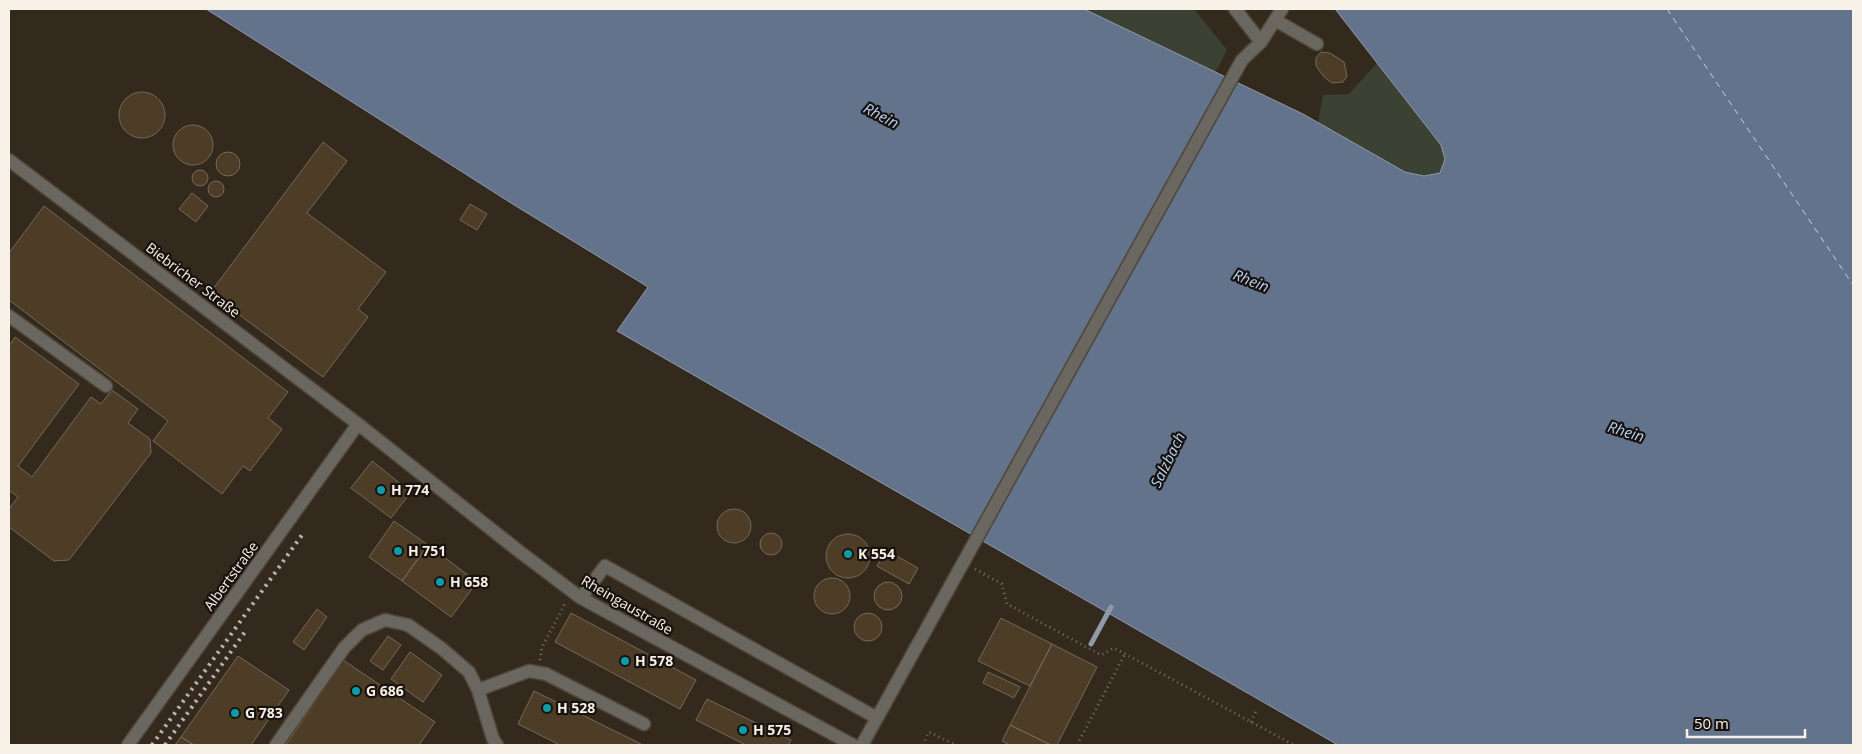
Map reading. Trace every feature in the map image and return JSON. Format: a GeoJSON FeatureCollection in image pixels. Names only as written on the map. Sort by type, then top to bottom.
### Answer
{"type":"FeatureCollection","features":[{"type":"Feature","properties":{"kind":"street"},"geometry":{"type":"LineString","coordinates":[[1235,9],[1261,42]]}},
{"type":"Feature","properties":{"kind":"street"},"geometry":{"type":"LineString","coordinates":[[862,745],[1242,60],[1261,42],[1278,14],[1316,44]]}},
{"type":"Feature","properties":{"kind":"street","name":"Biebricher Straße"},"geometry":{"type":"LineString","coordinates":[[9,160],[358,424]]}},
{"type":"Feature","properties":{"kind":"street"},"geometry":{"type":"LineString","coordinates":[[9,316],[106,386]]}},
{"type":"Feature","properties":{"kind":"street","name":"Rheingaustraße"},"geometry":{"type":"LineString","coordinates":[[358,424],[581,598],[853,745]]}},
{"type":"Feature","properties":{"kind":"street","name":"Albertstraße"},"geometry":{"type":"LineString","coordinates":[[128,745],[358,424]]}},
{"type":"Feature","properties":{"kind":"street"},"geometry":{"type":"LineString","coordinates":[[581,598],[604,566],[878,718]]}},
{"type":"Feature","properties":{"kind":"street"},"geometry":{"type":"LineString","coordinates":[[276,745],[344,648],[362,630],[385,620],[408,625],[441,648],[469,672],[478,690],[493,739],[497,745]]}},
{"type":"Feature","properties":{"kind":"street"},"geometry":{"type":"LineString","coordinates":[[478,690],[529,671],[546,674],[644,724]]}},
{"type":"Feature","properties":{"kind":"path"},"geometry":{"type":"LineString","coordinates":[[963,563],[1002,584],[1007,604],[1101,654],[1114,648],[1294,745]]}},
{"type":"Feature","properties":{"kind":"path"},"geometry":{"type":"LineString","coordinates":[[538,673],[542,647],[562,607]]}},
{"type":"Feature","properties":{"kind":"path"},"geometry":{"type":"LineString","coordinates":[[1077,745],[1126,654]]}},
{"type":"Feature","properties":{"kind":"path"},"geometry":{"type":"LineString","coordinates":[[1251,722],[1256,711]]}},
{"type":"Feature","properties":{"kind":"path"},"geometry":{"type":"LineString","coordinates":[[923,745],[929,732],[956,745]]}},
{"type":"Feature","properties":{"kind":"green space"},"geometry":{"type":"Polygon","coordinates":[[[1084,9],[1194,9],[1227,50],[1215,73],[1084,9]]]}},
{"type":"Feature","properties":{"kind":"green space"},"geometry":{"type":"Polygon","coordinates":[[[1377,63],[1441,145],[1445,159],[1440,173],[1424,176],[1405,172],[1318,123],[1323,95],[1349,94],[1377,63]]]}},
{"type":"Feature","properties":{"kind":"water","name":"Rhein"},"geometry":{"type":"Polygon","coordinates":[[[206,9],[1084,9],[1303,114],[1405,172],[1424,176],[1440,173],[1445,159],[1441,145],[1335,9],[1853,9],[1853,745],[1338,745],[617,331],[648,287],[511,203],[206,9]]]}},
{"type":"Feature","properties":{"kind":"building"},"geometry":{"type":"Polygon","coordinates":[[[1321,52],[1330,53],[1344,62],[1347,76],[1343,82],[1332,83],[1324,77],[1316,66],[1316,58],[1321,52]]]}},
{"type":"Feature","properties":{"kind":"building"},"geometry":{"type":"Polygon","coordinates":[[[142,92],[155,96],[161,102],[165,115],[161,128],[155,134],[142,138],[129,134],[123,128],[119,115],[123,102],[129,96],[142,92]]]}},
{"type":"Feature","properties":{"kind":"building"},"geometry":{"type":"Polygon","coordinates":[[[193,125],[207,131],[213,145],[207,159],[193,165],[179,159],[173,145],[179,131],[193,125]]]}},
{"type":"Feature","properties":{"kind":"building"},"geometry":{"type":"Polygon","coordinates":[[[323,142],[347,161],[307,213],[386,272],[358,309],[368,317],[323,377],[210,293],[323,142]]]}},
{"type":"Feature","properties":{"kind":"building"},"geometry":{"type":"Polygon","coordinates":[[[228,152],[237,155],[240,164],[237,173],[228,176],[219,173],[216,164],[219,155],[228,152]]]}},
{"type":"Feature","properties":{"kind":"building"},"geometry":{"type":"Polygon","coordinates":[[[197,170],[203,170],[208,175],[206,184],[197,186],[192,181],[192,175],[197,170]]]}},
{"type":"Feature","properties":{"kind":"building"},"geometry":{"type":"Polygon","coordinates":[[[213,181],[219,181],[224,186],[222,195],[213,197],[208,192],[208,186],[213,181]]]}},
{"type":"Feature","properties":{"kind":"building"},"geometry":{"type":"Polygon","coordinates":[[[192,193],[208,206],[196,222],[179,209],[192,193]]]}},
{"type":"Feature","properties":{"kind":"building"},"geometry":{"type":"Polygon","coordinates":[[[470,204],[487,214],[477,230],[460,220],[470,204]]]}},
{"type":"Feature","properties":{"kind":"building"},"geometry":{"type":"Polygon","coordinates":[[[44,206],[288,392],[268,418],[282,429],[250,471],[243,466],[222,494],[153,441],[168,421],[9,300],[9,253],[44,206]]]}},
{"type":"Feature","properties":{"kind":"building"},"geometry":{"type":"Polygon","coordinates":[[[15,337],[79,384],[18,466],[32,477],[91,397],[101,404],[112,390],[138,409],[128,423],[150,439],[151,453],[69,560],[54,561],[9,527],[9,509],[18,497],[9,490],[9,346],[15,337]]]}},
{"type":"Feature","properties":{"kind":"building","name":"H 774"},"geometry":{"type":"Polygon","coordinates":[[[372,461],[411,492],[391,518],[351,488],[372,461]]]}},
{"type":"Feature","properties":{"kind":"building"},"geometry":{"type":"Polygon","coordinates":[[[734,509],[746,514],[751,526],[746,538],[734,543],[722,538],[717,526],[722,514],[734,509]]]}},
{"type":"Feature","properties":{"kind":"building","name":"H 751"},"geometry":{"type":"Polygon","coordinates":[[[394,521],[428,545],[402,581],[369,557],[394,521]]]}},
{"type":"Feature","properties":{"kind":"building"},"geometry":{"type":"Polygon","coordinates":[[[771,533],[779,536],[782,544],[779,552],[771,555],[763,552],[760,544],[763,536],[771,533]]]}},
{"type":"Feature","properties":{"kind":"building","name":"K 554"},"geometry":{"type":"Polygon","coordinates":[[[848,534],[860,538],[866,544],[870,556],[866,568],[860,574],[848,578],[836,574],[830,568],[826,556],[830,544],[836,538],[848,534]]]}},
{"type":"Feature","properties":{"kind":"building","name":"H 658"},"geometry":{"type":"Polygon","coordinates":[[[428,545],[477,582],[451,617],[402,581],[428,545]]]}},
{"type":"Feature","properties":{"kind":"building"},"geometry":{"type":"Polygon","coordinates":[[[886,550],[918,568],[909,584],[877,566],[886,550]]]}},
{"type":"Feature","properties":{"kind":"building"},"geometry":{"type":"Polygon","coordinates":[[[832,578],[839,579],[845,583],[849,589],[849,603],[845,609],[839,613],[832,614],[825,613],[819,609],[815,603],[814,596],[815,589],[819,583],[825,579],[832,578]]]}},
{"type":"Feature","properties":{"kind":"building"},"geometry":{"type":"Polygon","coordinates":[[[888,582],[898,586],[902,596],[898,606],[888,610],[878,606],[874,596],[878,586],[888,582]]]}},
{"type":"Feature","properties":{"kind":"building"},"geometry":{"type":"Polygon","coordinates":[[[317,609],[327,617],[304,650],[293,642],[317,609]]]}},
{"type":"Feature","properties":{"kind":"building","name":"H 578"},"geometry":{"type":"Polygon","coordinates":[[[571,613],[696,680],[680,709],[555,642],[571,613]]]}},
{"type":"Feature","properties":{"kind":"building"},"geometry":{"type":"Polygon","coordinates":[[[868,613],[878,617],[882,627],[878,637],[868,641],[858,637],[854,627],[858,617],[868,613]]]}},
{"type":"Feature","properties":{"kind":"building"},"geometry":{"type":"Polygon","coordinates":[[[1001,618],[1052,644],[1030,686],[978,661],[1001,618]]]}},
{"type":"Feature","properties":{"kind":"building"},"geometry":{"type":"Polygon","coordinates":[[[388,636],[401,645],[383,670],[370,661],[388,636]]]}},
{"type":"Feature","properties":{"kind":"building"},"geometry":{"type":"Polygon","coordinates":[[[1052,644],[1097,667],[1057,745],[1051,745],[1010,725],[1052,644]]]}},
{"type":"Feature","properties":{"kind":"building"},"geometry":{"type":"Polygon","coordinates":[[[410,652],[442,675],[423,702],[391,679],[410,652]]]}},
{"type":"Feature","properties":{"kind":"building","name":"G 783"},"geometry":{"type":"Polygon","coordinates":[[[238,656],[289,690],[251,745],[194,745],[181,737],[238,656]]]}},
{"type":"Feature","properties":{"kind":"building","name":"G 686"},"geometry":{"type":"Polygon","coordinates":[[[343,660],[435,722],[419,745],[286,745],[343,660]]]}},
{"type":"Feature","properties":{"kind":"building"},"geometry":{"type":"Polygon","coordinates":[[[988,672],[1020,687],[1014,698],[983,683],[988,672]]]}},
{"type":"Feature","properties":{"kind":"building","name":"H 528"},"geometry":{"type":"Polygon","coordinates":[[[534,691],[641,744],[560,745],[518,724],[534,691]]]}},
{"type":"Feature","properties":{"kind":"building","name":"H 575"},"geometry":{"type":"Polygon","coordinates":[[[707,699],[791,740],[788,745],[746,745],[696,720],[707,699]]]}},
{"type":"Feature","properties":{"kind":"building"},"geometry":{"type":"Polygon","coordinates":[[[1010,725],[1051,745],[1010,745],[1002,741],[1010,725]]]}},
{"type":"Feature","properties":{"kind":"building"},"geometry":{"type":"Polygon","coordinates":[[[181,737],[194,745],[175,745],[181,737]]]}},
{"type":"Feature","properties":{"kind":"waterway","name":"Salzbach"},"geometry":{"type":"LineString","coordinates":[[1091,644],[1111,607]]}},
{"type":"Feature","properties":{"kind":"ferry route"},"geometry":{"type":"LineString","coordinates":[[1667,9],[1853,285]]}},
{"type":"Feature","properties":{"kind":"railway"},"geometry":{"type":"LineString","coordinates":[[152,745],[302,535]]}},
{"type":"Feature","properties":{"kind":"railway"},"geometry":{"type":"LineString","coordinates":[[165,745],[247,629]]}},
{"type":"Feature","properties":{"kind":"place","name":"H 774"},"geometry":{"type":"Point","coordinates":[381,490]}},
{"type":"Feature","properties":{"kind":"place","name":"H 751"},"geometry":{"type":"Point","coordinates":[398,551]}},
{"type":"Feature","properties":{"kind":"place","name":"K 554"},"geometry":{"type":"Point","coordinates":[848,554]}},
{"type":"Feature","properties":{"kind":"place","name":"H 658"},"geometry":{"type":"Point","coordinates":[440,582]}},
{"type":"Feature","properties":{"kind":"place","name":"H 578"},"geometry":{"type":"Point","coordinates":[625,661]}},
{"type":"Feature","properties":{"kind":"place","name":"G 686"},"geometry":{"type":"Point","coordinates":[356,691]}},
{"type":"Feature","properties":{"kind":"place","name":"H 528"},"geometry":{"type":"Point","coordinates":[547,708]}},
{"type":"Feature","properties":{"kind":"place","name":"G 783"},"geometry":{"type":"Point","coordinates":[235,713]}},
{"type":"Feature","properties":{"kind":"place","name":"H 575"},"geometry":{"type":"Point","coordinates":[743,730]}}]}
